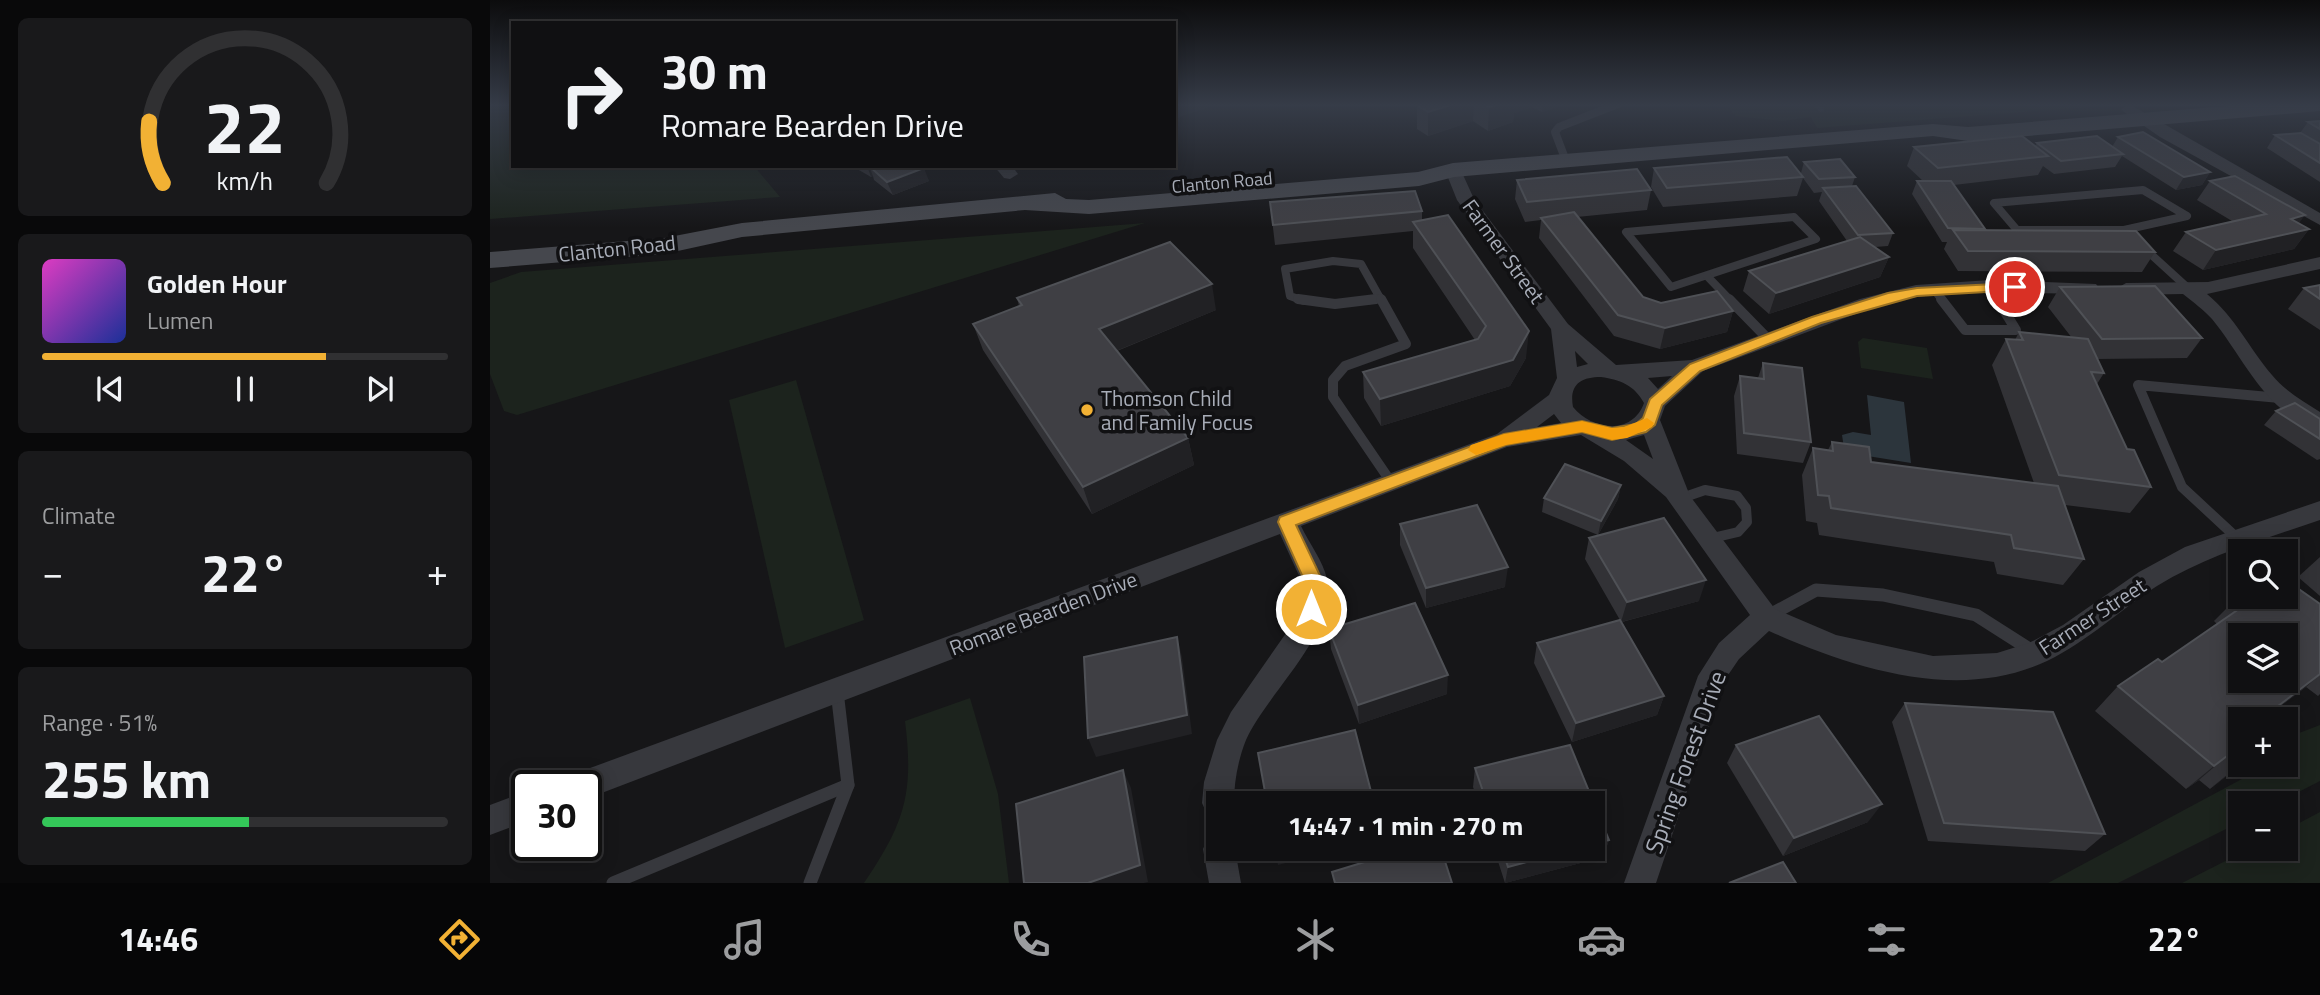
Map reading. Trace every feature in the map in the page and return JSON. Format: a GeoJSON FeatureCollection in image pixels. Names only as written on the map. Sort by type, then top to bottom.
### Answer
{"type":"FeatureCollection","features":[{"type":"Feature","properties":{"kind":"main road","name":"Clanton Road"},"geometry":{"type":"LineString","coordinates":[[490,260],[664,246],[742,230],[1034,205],[1089,207],[1419,179],[1453,170],[1753,145]]}},
{"type":"Feature","properties":{"kind":"main road","name":"Clanton Road"},"geometry":{"type":"LineString","coordinates":[[490,243],[681,227],[742,230]]}},
{"type":"Feature","properties":{"kind":"street"},"geometry":{"type":"LineString","coordinates":[[2191,145],[2320,220]]}},
{"type":"Feature","properties":{"kind":"street","name":"Farmer Street"},"geometry":{"type":"LineString","coordinates":[[1453,170],[1466,200],[1561,328],[1615,371]]}},
{"type":"Feature","properties":{"kind":"street"},"geometry":{"type":"LineString","coordinates":[[1695,367],[1653,412],[1627,433],[1589,429],[1562,410],[1563,389],[1579,373],[1695,367],[1893,296],[1989,287],[2189,289],[2228,285],[2320,263]]}},
{"type":"Feature","properties":{"kind":"street"},"geometry":{"type":"LineString","coordinates":[[2189,289],[2218,313],[2253,366],[2283,398],[2320,422]]}},
{"type":"Feature","properties":{"kind":"street","name":"Farmer Street"},"geometry":{"type":"LineString","coordinates":[[1561,328],[1563,389]]}},
{"type":"Feature","properties":{"kind":"street"},"geometry":{"type":"LineString","coordinates":[[1615,371],[1645,385],[1653,412]]}},
{"type":"Feature","properties":{"kind":"street","name":"Romare Bearden Drive"},"geometry":{"type":"LineString","coordinates":[[1504,440],[1563,389]]}},
{"type":"Feature","properties":{"kind":"street","name":"Farmer Street"},"geometry":{"type":"LineString","coordinates":[[1653,412],[1677,495]]}},
{"type":"Feature","properties":{"kind":"street","name":"Farmer Street"},"geometry":{"type":"LineString","coordinates":[[1589,429],[1632,455],[1677,495],[1766,617],[1832,646],[1933,668],[1997,665],[2036,653],[2073,633],[2148,579],[2194,554],[2320,510]]}},
{"type":"Feature","properties":{"kind":"street","name":"Romare Bearden Drive"},"geometry":{"type":"LineString","coordinates":[[602,779],[1504,440],[1589,429]]}},
{"type":"Feature","properties":{"kind":"street"},"geometry":{"type":"LineString","coordinates":[[1218,791],[1228,750],[1240,722],[1300,635],[1311,609],[1314,582],[1286,522]]}},
{"type":"Feature","properties":{"kind":"street","name":"Spring Forest Drive"},"geometry":{"type":"LineString","coordinates":[[1640,883],[1712,676],[1729,652],[1766,617]]}},
{"type":"Feature","properties":{"kind":"street"},"geometry":{"type":"LineString","coordinates":[[490,820],[511,812]]}},
{"type":"Feature","properties":{"kind":"street"},"geometry":{"type":"LineString","coordinates":[[1221,861],[1225,883]]}},
{"type":"Feature","properties":{"kind":"lane"},"geometry":{"type":"LineString","coordinates":[[1559,145],[1566,161]]}},
{"type":"Feature","properties":{"kind":"lane"},"geometry":{"type":"LineString","coordinates":[[2124,230],[2187,216],[2143,190],[1994,203],[2017,230],[2124,230],[2189,289]]}},
{"type":"Feature","properties":{"kind":"lane"},"geometry":{"type":"LineString","coordinates":[[1794,218],[1816,239],[1707,276],[1671,287],[1626,232],[1794,218]]}},
{"type":"Feature","properties":{"kind":"lane"},"geometry":{"type":"LineString","coordinates":[[1381,298],[1342,305],[1306,303],[1290,296],[1285,269],[1322,262],[1348,261],[1361,264],[1381,298],[1406,344],[1345,366],[1333,380],[1333,397],[1391,482]]}},
{"type":"Feature","properties":{"kind":"lane"},"geometry":{"type":"LineString","coordinates":[[1707,276],[1768,339]]}},
{"type":"Feature","properties":{"kind":"lane"},"geometry":{"type":"LineString","coordinates":[[1935,290],[1965,330],[2016,330],[1989,287]]}},
{"type":"Feature","properties":{"kind":"lane"},"geometry":{"type":"LineString","coordinates":[[2236,538],[2182,487],[2138,385],[2283,398]]}},
{"type":"Feature","properties":{"kind":"lane"},"geometry":{"type":"LineString","coordinates":[[1677,495],[1705,490],[1737,496],[1746,508],[1747,522],[1738,532],[1708,539]]}},
{"type":"Feature","properties":{"kind":"lane"},"geometry":{"type":"LineString","coordinates":[[1766,617],[1816,590],[1883,595],[1976,615],[2036,653]]}},
{"type":"Feature","properties":{"kind":"lane"},"geometry":{"type":"LineString","coordinates":[[810,883],[848,785],[837,691]]}},
{"type":"Feature","properties":{"kind":"lane"},"geometry":{"type":"LineString","coordinates":[[613,883],[848,785]]}},
{"type":"Feature","properties":{"kind":"shaded area"},"geometry":{"type":"Polygon","coordinates":[[[490,145],[511,145],[511,168],[756,168],[780,197],[490,219],[490,145]]]}},
{"type":"Feature","properties":{"kind":"shaded area"},"geometry":{"type":"Polygon","coordinates":[[[1145,223],[517,415],[504,411],[490,374],[490,283],[521,272],[1145,223]]]}},
{"type":"Feature","properties":{"kind":"shaded area"},"geometry":{"type":"Polygon","coordinates":[[[1863,338],[1927,348],[1933,379],[1861,368],[1858,342],[1863,338]]]}},
{"type":"Feature","properties":{"kind":"shaded area"},"geometry":{"type":"Polygon","coordinates":[[[796,380],[864,620],[785,648],[729,400],[796,380]]]}},
{"type":"Feature","properties":{"kind":"shaded area"},"geometry":{"type":"Polygon","coordinates":[[[1867,395],[1904,402],[1911,463],[1855,454],[1844,448],[1842,435],[1853,432],[1871,435],[1867,395]]]}},
{"type":"Feature","properties":{"kind":"shaded area"},"geometry":{"type":"Polygon","coordinates":[[[970,698],[998,794],[1009,883],[864,883],[889,842],[903,806],[908,768],[905,721],[970,698]]]}},
{"type":"Feature","properties":{"kind":"shaded area"},"geometry":{"type":"Polygon","coordinates":[[[2320,725],[2320,781],[2298,792],[2228,791],[2228,828],[2118,883],[2048,883],[2246,777],[2298,777],[2298,733],[2320,725]]]}},
{"type":"Feature","properties":{"kind":"shaded area"},"geometry":{"type":"Polygon","coordinates":[[[2320,812],[2320,883],[2182,883],[2228,860],[2298,861],[2298,824],[2320,812]]]}},
{"type":"Feature","properties":{"kind":"building"},"geometry":{"type":"Polygon","coordinates":[[[2034,145],[2048,156],[1938,168],[1914,147],[2034,145]]]}},
{"type":"Feature","properties":{"kind":"building"},"geometry":{"type":"Polygon","coordinates":[[[2040,145],[2110,145],[2123,154],[2061,161],[2040,145]]]}},
{"type":"Feature","properties":{"kind":"building"},"geometry":{"type":"Polygon","coordinates":[[[2132,145],[2165,145],[2210,172],[2184,177],[2132,145]]]}},
{"type":"Feature","properties":{"kind":"building"},"geometry":{"type":"Polygon","coordinates":[[[2291,145],[2320,145],[2320,163],[2291,145]]]}},
{"type":"Feature","properties":{"kind":"building"},"geometry":{"type":"Polygon","coordinates":[[[1787,157],[1803,177],[1667,188],[1654,168],[1787,157]]]}},
{"type":"Feature","properties":{"kind":"building"},"geometry":{"type":"Polygon","coordinates":[[[1840,159],[1855,177],[1819,179],[1804,162],[1840,159]]]}},
{"type":"Feature","properties":{"kind":"building"},"geometry":{"type":"Polygon","coordinates":[[[871,168],[924,168],[887,182],[871,168]]]}},
{"type":"Feature","properties":{"kind":"building"},"geometry":{"type":"Polygon","coordinates":[[[1637,169],[1651,190],[1527,202],[1517,180],[1637,169]]]}},
{"type":"Feature","properties":{"kind":"building"},"geometry":{"type":"Polygon","coordinates":[[[2235,176],[2305,215],[2291,219],[2309,229],[2216,250],[2186,232],[2266,214],[2210,181],[2235,176]]]}},
{"type":"Feature","properties":{"kind":"building"},"geometry":{"type":"Polygon","coordinates":[[[1917,181],[1951,181],[1985,229],[1948,228],[1917,181]]]}},
{"type":"Feature","properties":{"kind":"building"},"geometry":{"type":"Polygon","coordinates":[[[1856,186],[1893,233],[1858,235],[1823,188],[1856,186]]]}},
{"type":"Feature","properties":{"kind":"building"},"geometry":{"type":"Polygon","coordinates":[[[1415,191],[1422,211],[1273,225],[1270,202],[1415,191]]]}},
{"type":"Feature","properties":{"kind":"building"},"geometry":{"type":"Polygon","coordinates":[[[1574,212],[1643,297],[1661,303],[1717,291],[1733,311],[1665,328],[1618,315],[1541,218],[1574,212]]]}},
{"type":"Feature","properties":{"kind":"building"},"geometry":{"type":"Polygon","coordinates":[[[1448,215],[1529,331],[1513,360],[1380,399],[1363,372],[1478,339],[1486,326],[1413,222],[1448,215]]]}},
{"type":"Feature","properties":{"kind":"building"},"geometry":{"type":"Polygon","coordinates":[[[1953,230],[2136,231],[2155,252],[1968,251],[1953,230]]]}},
{"type":"Feature","properties":{"kind":"building"},"geometry":{"type":"Polygon","coordinates":[[[1860,237],[1889,257],[1776,293],[1749,271],[1860,237]]]}},
{"type":"Feature","properties":{"kind":"building","name":"Thomson Child and Family Focus"},"geometry":{"type":"Polygon","coordinates":[[[1170,242],[1212,284],[1099,329],[1188,438],[1083,487],[973,324],[1022,305],[1017,298],[1170,242]]]}},
{"type":"Feature","properties":{"kind":"building"},"geometry":{"type":"Polygon","coordinates":[[[2320,285],[2320,299],[2304,288],[2320,285]]]}},
{"type":"Feature","properties":{"kind":"building"},"geometry":{"type":"Polygon","coordinates":[[[2155,286],[2202,338],[2102,339],[2060,287],[2155,286]]]}},
{"type":"Feature","properties":{"kind":"building"},"geometry":{"type":"Polygon","coordinates":[[[2019,332],[2088,339],[2104,373],[2091,372],[2127,449],[2134,450],[2151,487],[2059,475],[2006,339],[2023,340],[2019,332]]]}},
{"type":"Feature","properties":{"kind":"building"},"geometry":{"type":"Polygon","coordinates":[[[1763,363],[1802,368],[1811,442],[1744,433],[1740,376],[1764,379],[1763,363]]]}},
{"type":"Feature","properties":{"kind":"building"},"geometry":{"type":"Polygon","coordinates":[[[2295,403],[2320,419],[2320,439],[2276,411],[2295,403]]]}},
{"type":"Feature","properties":{"kind":"building"},"geometry":{"type":"Polygon","coordinates":[[[1832,442],[1869,447],[1871,462],[2058,486],[2084,559],[2014,548],[2011,535],[1831,508],[1829,496],[1818,495],[1813,448],[1833,451],[1832,442]]]}},
{"type":"Feature","properties":{"kind":"building"},"geometry":{"type":"Polygon","coordinates":[[[1565,464],[1621,485],[1601,521],[1544,498],[1565,464]]]}},
{"type":"Feature","properties":{"kind":"building"},"geometry":{"type":"Polygon","coordinates":[[[1477,505],[1508,567],[1426,588],[1400,524],[1477,505]]]}},
{"type":"Feature","properties":{"kind":"building"},"geometry":{"type":"Polygon","coordinates":[[[1664,518],[1706,580],[1627,602],[1589,538],[1664,518]]]}},
{"type":"Feature","properties":{"kind":"building"},"geometry":{"type":"Polygon","coordinates":[[[2298,588],[2320,604],[2320,674],[2298,691],[2298,623],[2228,623],[2228,693],[2295,693],[2277,707],[2228,707],[2228,757],[2214,766],[2118,686],[2158,659],[2162,662],[2239,609],[2298,609],[2298,588]]]}},
{"type":"Feature","properties":{"kind":"building"},"geometry":{"type":"Polygon","coordinates":[[[1415,603],[1448,675],[1358,705],[1329,629],[1415,603]]]}},
{"type":"Feature","properties":{"kind":"building"},"geometry":{"type":"Polygon","coordinates":[[[1620,620],[1664,696],[1576,723],[1537,643],[1620,620]]]}},
{"type":"Feature","properties":{"kind":"building"},"geometry":{"type":"Polygon","coordinates":[[[1177,637],[1187,715],[1088,738],[1084,657],[1177,637]]]}},
{"type":"Feature","properties":{"kind":"building"},"geometry":{"type":"Polygon","coordinates":[[[1905,703],[2053,712],[2105,834],[1944,823],[1905,703]]]}},
{"type":"Feature","properties":{"kind":"building"},"geometry":{"type":"Polygon","coordinates":[[[1819,716],[1882,804],[1794,838],[1736,745],[1819,716]]]}},
{"type":"Feature","properties":{"kind":"building"},"geometry":{"type":"Polygon","coordinates":[[[1355,730],[1371,791],[1265,791],[1258,753],[1355,730]]]}},
{"type":"Feature","properties":{"kind":"building"},"geometry":{"type":"Polygon","coordinates":[[[1570,745],[1589,791],[1483,791],[1475,768],[1570,745]]]}},
{"type":"Feature","properties":{"kind":"building"},"geometry":{"type":"Polygon","coordinates":[[[1123,770],[1140,865],[1088,883],[1024,883],[1016,804],[1123,770]]]}},
{"type":"Feature","properties":{"kind":"building"},"geometry":{"type":"Polygon","coordinates":[[[1368,861],[1445,861],[1452,883],[1335,883],[1332,872],[1368,861]]]}},
{"type":"Feature","properties":{"kind":"building"},"geometry":{"type":"Polygon","coordinates":[[[1506,861],[1530,861],[1508,867],[1506,861]]]}},
{"type":"Feature","properties":{"kind":"building"},"geometry":{"type":"Polygon","coordinates":[[[1783,862],[1796,883],[1729,883],[1783,862]]]}},
{"type":"Feature","properties":{"kind":"slow traffic"},"geometry":{"type":"LineString","coordinates":[[1476,450],[1504,440],[1582,427],[1596,432],[1627,433],[1647,423]]}},
{"type":"Feature","properties":{"kind":"place","name":"Thomson Child and Family Focus"},"geometry":{"type":"Point","coordinates":[1087,410]}},
{"type":"Feature","properties":{"kind":"route"},"geometry":{"type":"LineString","coordinates":[[1311,609],[1314,582],[1286,522],[1504,440],[1582,427],[1596,432],[1627,433],[1650,421],[1655,403],[1695,367],[1816,320],[1893,296],[1917,292],[2015,287]]}}]}
